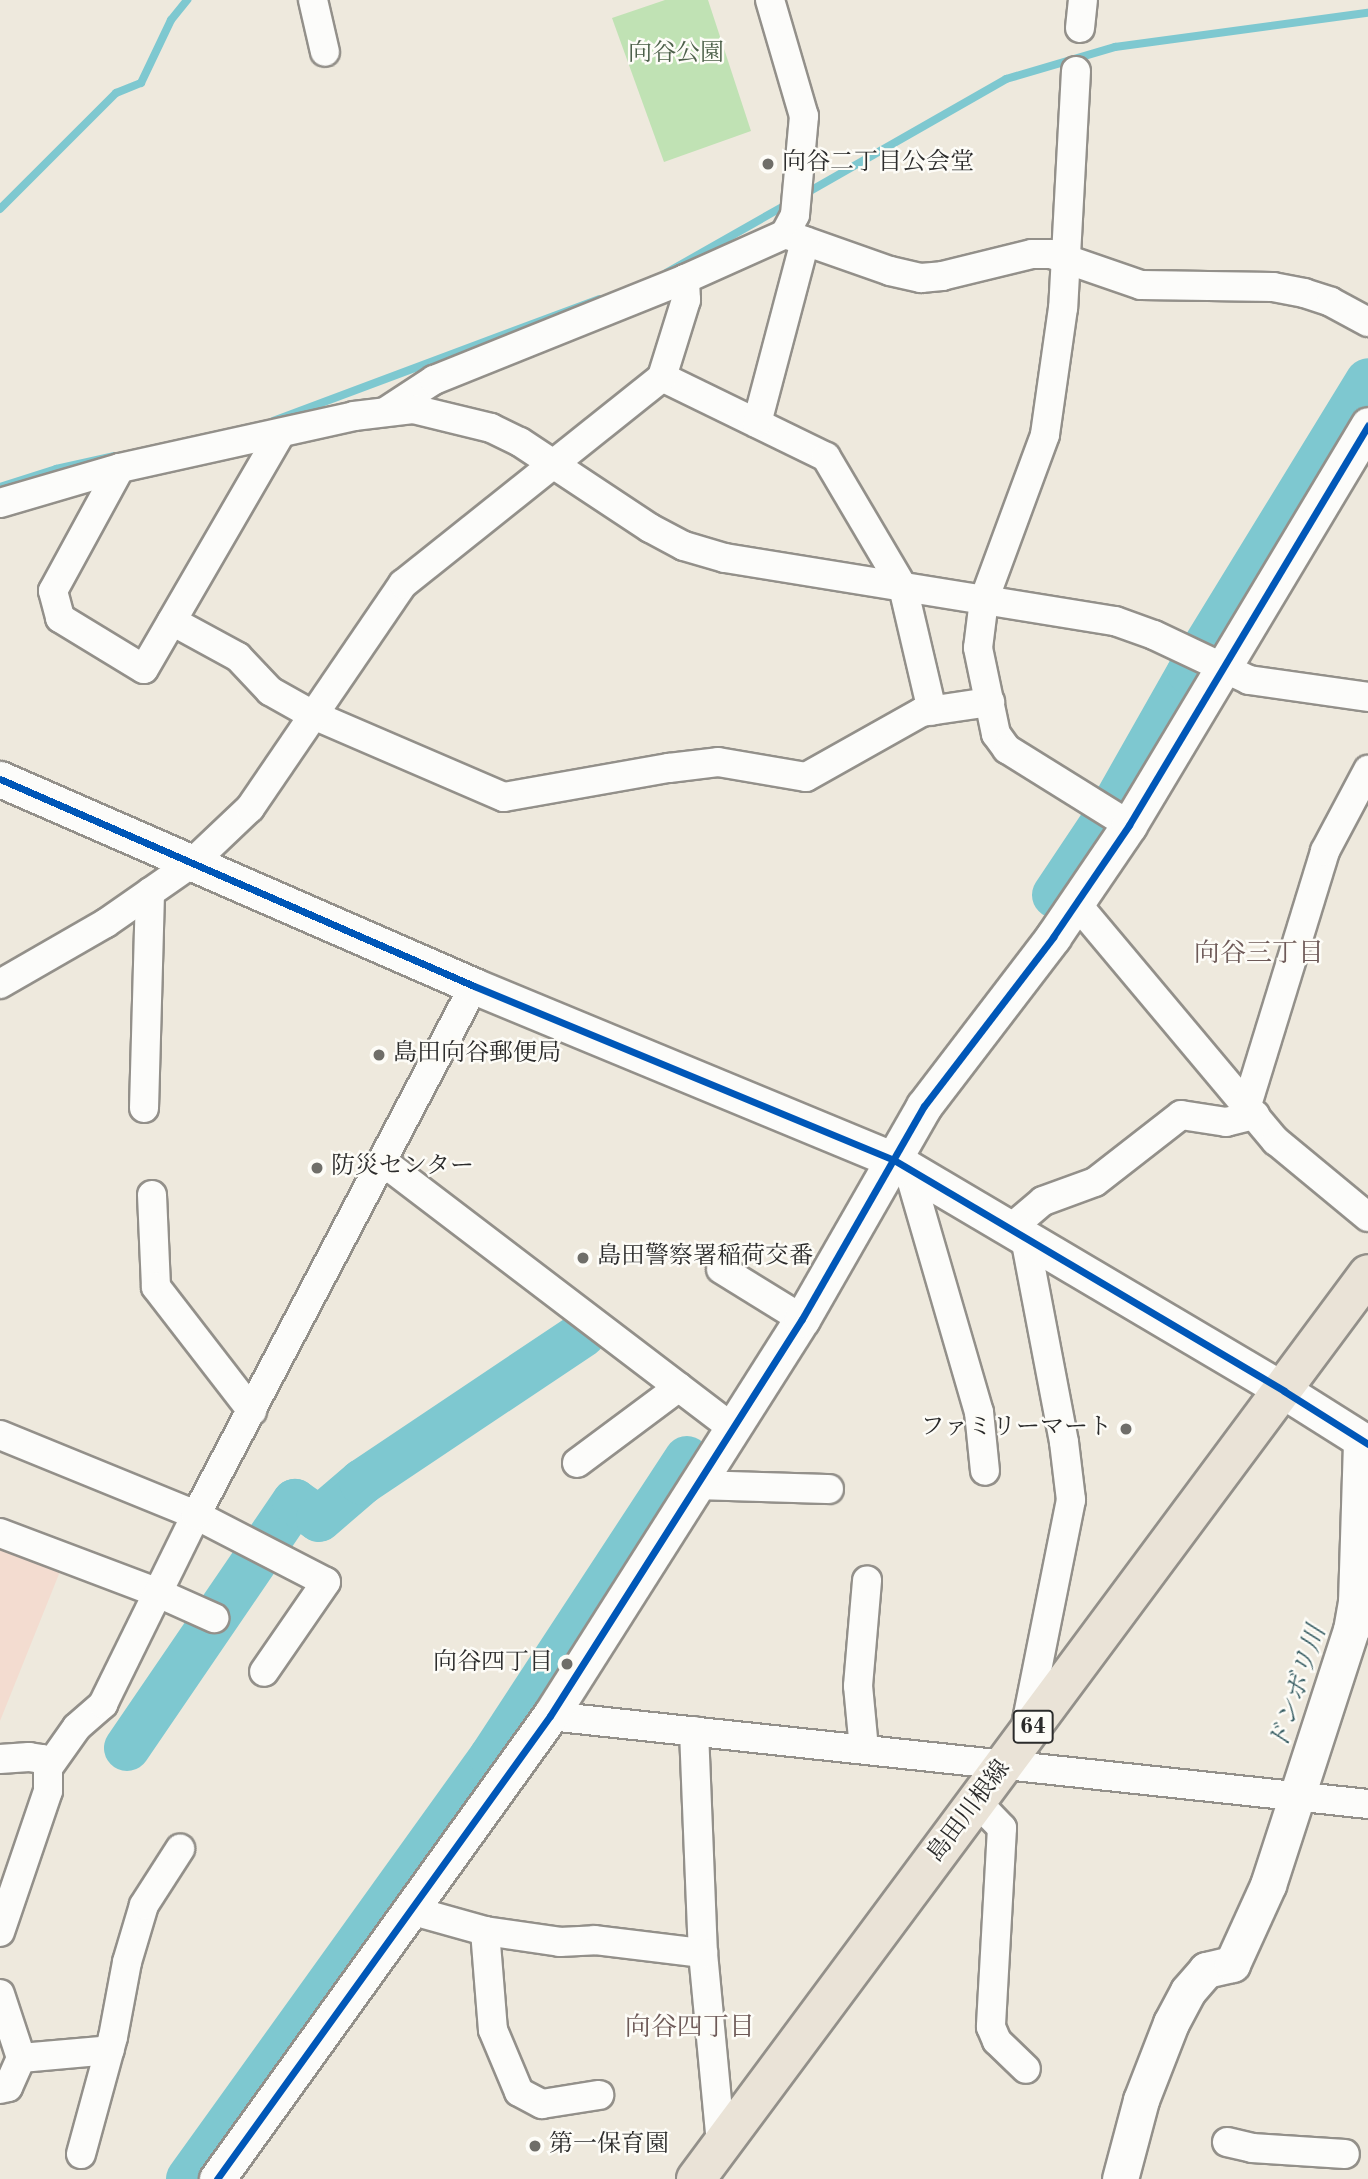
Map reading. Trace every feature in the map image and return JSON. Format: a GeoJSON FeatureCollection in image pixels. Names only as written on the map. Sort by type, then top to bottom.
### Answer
{"type":"FeatureCollection","features":[{"type":"Feature","properties":{"kind":"main road","name":"島田川根線"},"geometry":{"type":"LineString","coordinates":[[696,2179],[1284,1391],[1368,1274]]}},
{"type":"Feature","properties":{"kind":"street"},"geometry":{"type":"LineString","coordinates":[[313,0],[325,52]]}},
{"type":"Feature","properties":{"kind":"street"},"geometry":{"type":"LineString","coordinates":[[757,423],[795,220],[804,116],[770,0]]}},
{"type":"Feature","properties":{"kind":"street"},"geometry":{"type":"LineString","coordinates":[[1080,29],[1083,0]]}},
{"type":"Feature","properties":{"kind":"street"},"geometry":{"type":"LineString","coordinates":[[1076,71],[1063,308],[1045,435],[984,600],[978,648],[996,734],[1007,749],[1129,825]]}},
{"type":"Feature","properties":{"kind":"street"},"geometry":{"type":"LineString","coordinates":[[795,220],[890,271],[921,278],[942,276],[1032,254],[1051,254],[1141,285],[1273,287],[1304,293],[1331,302],[1368,322]]}},
{"type":"Feature","properties":{"kind":"street"},"geometry":{"type":"LineString","coordinates":[[384,413],[434,380],[685,279],[795,220]]}},
{"type":"Feature","properties":{"kind":"street"},"geometry":{"type":"LineString","coordinates":[[0,984],[107,923],[192,863],[250,808],[311,714],[403,584],[551,463],[662,377],[686,300],[685,279]]}},
{"type":"Feature","properties":{"kind":"street"},"geometry":{"type":"LineString","coordinates":[[662,377],[826,457],[902,587],[932,711]]}},
{"type":"Feature","properties":{"kind":"street"},"geometry":{"type":"LineString","coordinates":[[0,503],[120,468],[354,416],[413,409],[491,428],[520,442],[650,528],[684,546],[725,558],[1115,621],[1249,680],[1368,697]]}},
{"type":"Feature","properties":{"kind":"street"},"geometry":{"type":"LineString","coordinates":[[217,2179],[550,1716],[694,1485],[901,1164],[925,1106],[1076,903],[1129,825],[1368,425]]}},
{"type":"Feature","properties":{"kind":"street"},"geometry":{"type":"LineString","coordinates":[[120,468],[53,591],[60,618],[144,669],[280,434]]}},
{"type":"Feature","properties":{"kind":"street"},"geometry":{"type":"LineString","coordinates":[[172,621],[238,657],[270,691],[311,714],[504,797],[718,762],[806,777],[922,712],[990,702]]}},
{"type":"Feature","properties":{"kind":"street"},"geometry":{"type":"LineString","coordinates":[[1018,1233],[1043,1202],[1095,1182],[1181,1115],[1226,1122],[1251,1110],[1325,851],[1368,770]]}},
{"type":"Feature","properties":{"kind":"street"},"geometry":{"type":"LineString","coordinates":[[0,779],[474,986],[901,1164],[1284,1391],[1364,1443],[1352,1621],[1268,1885],[1232,1964],[1206,1970],[1188,1991],[1171,2023],[1141,2099],[1120,2179]]}},
{"type":"Feature","properties":{"kind":"street"},"geometry":{"type":"LineString","coordinates":[[144,1108],[150,892]]}},
{"type":"Feature","properties":{"kind":"street"},"geometry":{"type":"LineString","coordinates":[[1076,903],[1276,1141],[1368,1217]]}},
{"type":"Feature","properties":{"kind":"street"},"geometry":{"type":"LineString","coordinates":[[48,1768],[77,1727],[103,1704],[156,1592],[474,986]]}},
{"type":"Feature","properties":{"kind":"street"},"geometry":{"type":"LineString","coordinates":[[382,1161],[731,1427]]}},
{"type":"Feature","properties":{"kind":"street"},"geometry":{"type":"LineString","coordinates":[[901,1164],[979,1412],[985,1471]]}},
{"type":"Feature","properties":{"kind":"street"},"geometry":{"type":"LineString","coordinates":[[152,1195],[156,1287],[252,1411]]}},
{"type":"Feature","properties":{"kind":"street"},"geometry":{"type":"LineString","coordinates":[[1014,1753],[1071,1500],[1064,1442],[1018,1233]]}},
{"type":"Feature","properties":{"kind":"street"},"geometry":{"type":"LineString","coordinates":[[720,1269],[802,1319]]}},
{"type":"Feature","properties":{"kind":"street"},"geometry":{"type":"LineString","coordinates":[[577,1463],[679,1387]]}},
{"type":"Feature","properties":{"kind":"street"},"geometry":{"type":"LineString","coordinates":[[0,1435],[196,1515],[326,1582],[264,1672]]}},
{"type":"Feature","properties":{"kind":"street"},"geometry":{"type":"LineString","coordinates":[[694,1485],[829,1489]]}},
{"type":"Feature","properties":{"kind":"street"},"geometry":{"type":"LineString","coordinates":[[0,1533],[156,1592],[214,1618]]}},
{"type":"Feature","properties":{"kind":"street"},"geometry":{"type":"LineString","coordinates":[[864,1749],[858,1686],[867,1580]]}},
{"type":"Feature","properties":{"kind":"street"},"geometry":{"type":"LineString","coordinates":[[550,1716],[864,1749],[1014,1753],[1296,1796],[1368,1804]]}},
{"type":"Feature","properties":{"kind":"street"},"geometry":{"type":"LineString","coordinates":[[694,1731],[703,1953],[721,2145]]}},
{"type":"Feature","properties":{"kind":"street"},"geometry":{"type":"LineString","coordinates":[[0,1759],[42,1759],[48,1768],[48,1791],[0,1932]]}},
{"type":"Feature","properties":{"kind":"street"},"geometry":{"type":"LineString","coordinates":[[977,1802],[1002,1828],[991,2028],[997,2041],[1026,2068]]}},
{"type":"Feature","properties":{"kind":"street"},"geometry":{"type":"LineString","coordinates":[[81,2154],[110,2050],[127,1962],[144,1905],[180,1849]]}},
{"type":"Feature","properties":{"kind":"street"},"geometry":{"type":"LineString","coordinates":[[410,1910],[485,1931],[560,1942],[596,1940],[703,1953]]}},
{"type":"Feature","properties":{"kind":"street"},"geometry":{"type":"LineString","coordinates":[[485,1931],[493,2030],[519,2092],[542,2104],[598,2095]]}},
{"type":"Feature","properties":{"kind":"street"},"geometry":{"type":"LineString","coordinates":[[0,1994],[21,2058],[8,2087],[0,2090]]}},
{"type":"Feature","properties":{"kind":"street"},"geometry":{"type":"LineString","coordinates":[[21,2058],[110,2050]]}},
{"type":"Feature","properties":{"kind":"street"},"geometry":{"type":"LineString","coordinates":[[1227,2142],[1252,2148],[1353,2149]]}},
{"type":"Feature","properties":{"kind":"shaded area"},"geometry":{"type":"Polygon","coordinates":[[[0,1540],[63,1564],[0,1721],[0,1540]]]}},
{"type":"Feature","properties":{"kind":"green space","name":"向谷公園"},"geometry":{"type":"Polygon","coordinates":[[[665,0],[708,0],[751,131],[664,162],[612,18],[665,0]]]}},
{"type":"Feature","properties":{"kind":"waterway"},"geometry":{"type":"LineString","coordinates":[[0,209],[116,93],[141,83],[171,20],[187,0]]}},
{"type":"Feature","properties":{"kind":"waterway"},"geometry":{"type":"LineString","coordinates":[[803,195],[1006,79],[1115,47],[1368,13]]}},
{"type":"Feature","properties":{"kind":"waterway"},"geometry":{"type":"LineString","coordinates":[[666,273],[789,203]]}},
{"type":"Feature","properties":{"kind":"waterway"},"geometry":{"type":"LineString","coordinates":[[273,421],[599,299]]}},
{"type":"Feature","properties":{"kind":"waterway"},"geometry":{"type":"LineString","coordinates":[[1055,895],[1113,808],[1190,672],[1368,381]]}},
{"type":"Feature","properties":{"kind":"waterway"},"geometry":{"type":"LineString","coordinates":[[0,487],[56,469],[114,456]]}},
{"type":"Feature","properties":{"kind":"waterway"},"geometry":{"type":"LineString","coordinates":[[127,1748],[295,1502],[319,1519],[362,1482],[583,1334]]}},
{"type":"Feature","properties":{"kind":"waterway"},"geometry":{"type":"LineString","coordinates":[[189,2179],[492,1757],[687,1459]]}},
{"type":"Feature","properties":{"kind":"cycle path"},"geometry":{"type":"LineString","coordinates":[[217,2179],[550,1716],[802,1319],[924,1106],[1053,937],[1129,825],[1368,425]]}},
{"type":"Feature","properties":{"kind":"cycle path"},"geometry":{"type":"LineString","coordinates":[[0,779],[474,986],[894,1160],[1284,1391],[1368,1444]]}},
{"type":"Feature","properties":{"kind":"place","name":"向谷二丁目公会堂"},"geometry":{"type":"Point","coordinates":[768,164]}},
{"type":"Feature","properties":{"kind":"place","name":"島田向谷郵便局"},"geometry":{"type":"Point","coordinates":[379,1055]}},
{"type":"Feature","properties":{"kind":"place","name":"防災センター"},"geometry":{"type":"Point","coordinates":[317,1168]}},
{"type":"Feature","properties":{"kind":"place","name":"島田警察署稲荷交番"},"geometry":{"type":"Point","coordinates":[583,1258]}},
{"type":"Feature","properties":{"kind":"place","name":"ファミリーマート"},"geometry":{"type":"Point","coordinates":[1126,1429]}},
{"type":"Feature","properties":{"kind":"place","name":"向谷四丁目"},"geometry":{"type":"Point","coordinates":[567,1664]}},
{"type":"Feature","properties":{"kind":"place","name":"第一保育園"},"geometry":{"type":"Point","coordinates":[535,2146]}},
{"type":"Feature","properties":{"kind":"district","name":"向谷三丁目"},"geometry":{"type":"Point","coordinates":[1259,955]}},
{"type":"Feature","properties":{"kind":"district","name":"向谷四丁目"},"geometry":{"type":"Point","coordinates":[690,2029]}},
{"type":"Feature","properties":{"kind":"water label","name":"ドンボリ川"},"geometry":{"type":"Point","coordinates":[1299,1689]}}]}
